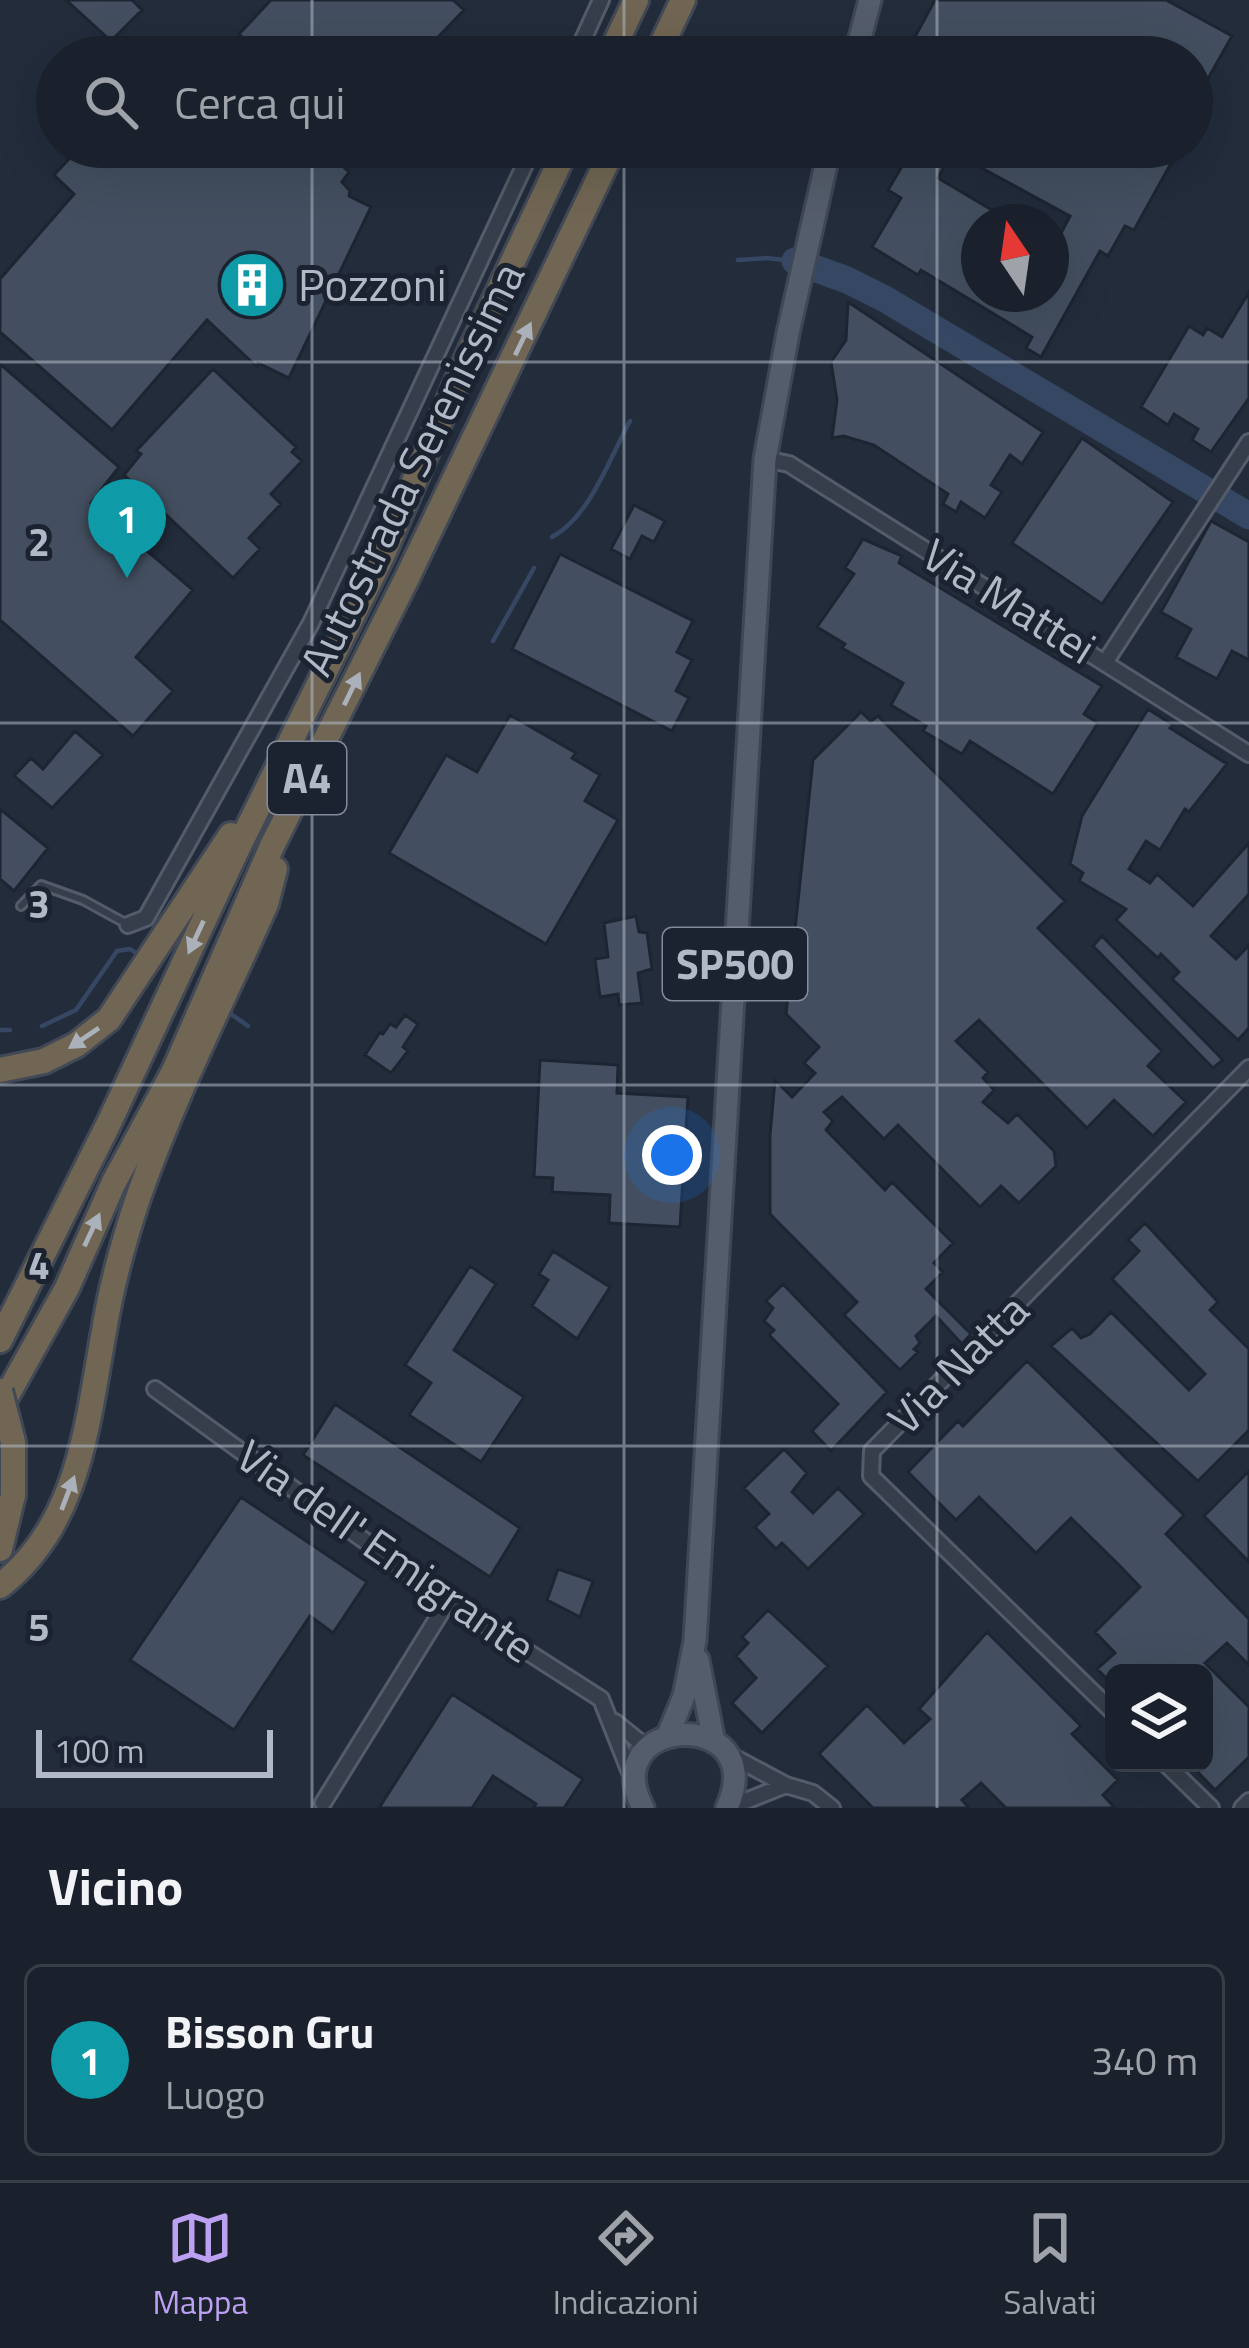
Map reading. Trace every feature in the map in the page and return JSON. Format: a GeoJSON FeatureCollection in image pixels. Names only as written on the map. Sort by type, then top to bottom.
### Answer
{"type":"FeatureCollection","features":[{"type":"Feature","properties":{"kind":"highway"},"geometry":{"type":"LineString","coordinates":[[619,36],[635,0]]}},
{"type":"Feature","properties":{"kind":"highway"},"geometry":{"type":"LineString","coordinates":[[666,36],[683,0]]}},
{"type":"Feature","properties":{"kind":"highway","name":"Autostrada Serenissima"},"geometry":{"type":"LineString","coordinates":[[0,1340],[392,535],[557,168]]}},
{"type":"Feature","properties":{"kind":"highway","name":"Autostrada Serenissima"},"geometry":{"type":"LineString","coordinates":[[0,1408],[67,1288],[114,1182],[174,1072],[293,806],[604,168]]}},
{"type":"Feature","properties":{"kind":"highway"},"geometry":{"type":"LineString","coordinates":[[0,1070],[44,1061],[76,1045],[109,1019],[274,774]]}},
{"type":"Feature","properties":{"kind":"highway"},"geometry":{"type":"LineString","coordinates":[[0,1586],[35,1554],[66,1502],[136,1202],[266,904],[293,806]]}},
{"type":"Feature","properties":{"kind":"highway"},"geometry":{"type":"LineString","coordinates":[[0,1391],[13,1442],[13,1495],[0,1549]]}},
{"type":"Feature","properties":{"kind":"main road"},"geometry":{"type":"LineString","coordinates":[[861,36],[870,0]]}},
{"type":"Feature","properties":{"kind":"main road","name":"SP500"},"geometry":{"type":"LineString","coordinates":[[639,1798],[638,1764],[660,1740],[684,1696],[695,1641],[765,459],[825,168]]}},
{"type":"Feature","properties":{"kind":"main road","name":"SP500"},"geometry":{"type":"LineString","coordinates":[[695,1641],[720,1748],[735,1780],[727,1808]]}},
{"type":"Feature","properties":{"kind":"main road"},"geometry":{"type":"LineString","coordinates":[[660,1740],[692,1732],[720,1748]]}},
{"type":"Feature","properties":{"kind":"street"},"geometry":{"type":"LineString","coordinates":[[585,36],[601,0]]}},
{"type":"Feature","properties":{"kind":"street"},"geometry":{"type":"LineString","coordinates":[[128,925],[146,918],[311,623],[523,168]]}},
{"type":"Feature","properties":{"kind":"street"},"geometry":{"type":"LineString","coordinates":[[1106,661],[1249,442]]}},
{"type":"Feature","properties":{"kind":"street","name":"Via Mattei"},"geometry":{"type":"LineString","coordinates":[[765,459],[789,464],[1249,754]]}},
{"type":"Feature","properties":{"kind":"street","name":"Via Natta"},"geometry":{"type":"LineString","coordinates":[[1105,1704],[871,1476],[872,1451],[1249,1068]]}},
{"type":"Feature","properties":{"kind":"street","name":"Via dell' Emigrante"},"geometry":{"type":"LineString","coordinates":[[155,1389],[448,1600],[601,1699],[639,1798]]}},
{"type":"Feature","properties":{"kind":"street"},"geometry":{"type":"LineString","coordinates":[[323,1803],[448,1600]]}},
{"type":"Feature","properties":{"kind":"street","name":"Via dell' Emigrante"},"geometry":{"type":"LineString","coordinates":[[611,1719],[641,1742],[660,1740]]}},
{"type":"Feature","properties":{"kind":"street"},"geometry":{"type":"LineString","coordinates":[[720,1748],[786,1785],[813,1793],[832,1808]]}},
{"type":"Feature","properties":{"kind":"street"},"geometry":{"type":"LineString","coordinates":[[1174,1772],[1211,1808]]}},
{"type":"Feature","properties":{"kind":"street"},"geometry":{"type":"LineString","coordinates":[[727,1808],[786,1785]]}},
{"type":"Feature","properties":{"kind":"street"},"geometry":{"type":"LineString","coordinates":[[1242,1808],[1249,1801]]}},
{"type":"Feature","properties":{"kind":"lane"},"geometry":{"type":"LineString","coordinates":[[21,906],[41,886],[83,900],[128,925]]}},
{"type":"Feature","properties":{"kind":"building"},"geometry":{"type":"Polygon","coordinates":[[[66,0],[132,0],[142,10],[116,36],[106,36],[66,0]]]}},
{"type":"Feature","properties":{"kind":"building"},"geometry":{"type":"Polygon","coordinates":[[[271,0],[453,0],[464,10],[439,36],[239,34],[271,0]]]}},
{"type":"Feature","properties":{"kind":"building"},"geometry":{"type":"Polygon","coordinates":[[[935,0],[1166,0],[1232,36],[1213,70],[1213,36],[915,36],[935,0]]]}},
{"type":"Feature","properties":{"kind":"building"},"geometry":{"type":"Polygon","coordinates":[[[60,168],[345,168],[349,172],[342,182],[349,196],[371,207],[289,378],[258,363],[257,367],[207,320],[112,430],[0,332],[0,279],[74,194],[54,175],[60,168]]]}},
{"type":"Feature","properties":{"kind":"building"},"geometry":{"type":"Polygon","coordinates":[[[901,168],[943,168],[938,178],[982,204],[961,204],[961,294],[872,247],[901,198],[888,190],[901,168]]]}},
{"type":"Feature","properties":{"kind":"building"},"geometry":{"type":"Polygon","coordinates":[[[982,168],[1168,168],[1134,230],[1125,226],[1108,256],[1100,251],[1069,307],[1069,204],[1048,204],[982,168]]]}},
{"type":"Feature","properties":{"kind":"building"},"geometry":{"type":"Polygon","coordinates":[[[1249,292],[1249,398],[1211,452],[1192,440],[1198,429],[1174,414],[1168,425],[1141,407],[1189,326],[1203,335],[1207,328],[1222,337],[1249,292]]]}},
{"type":"Feature","properties":{"kind":"building"},"geometry":{"type":"Polygon","coordinates":[[[848,302],[1043,432],[1022,464],[1010,455],[991,485],[1002,492],[985,518],[961,502],[956,512],[943,504],[948,494],[874,445],[844,436],[832,438],[837,400],[831,362],[846,340],[848,302]]]}},
{"type":"Feature","properties":{"kind":"building"},"geometry":{"type":"Polygon","coordinates":[[[991,312],[1066,312],[1041,357],[1026,348],[1032,337],[991,312]]]}},
{"type":"Feature","properties":{"kind":"building"},"geometry":{"type":"Polygon","coordinates":[[[0,364],[119,467],[91,503],[193,590],[136,657],[173,691],[133,736],[0,620],[0,364]]]}},
{"type":"Feature","properties":{"kind":"building"},"geometry":{"type":"Polygon","coordinates":[[[213,369],[296,447],[292,452],[302,461],[271,494],[281,504],[249,538],[260,549],[233,578],[124,475],[141,454],[136,451],[213,369]]]}},
{"type":"Feature","properties":{"kind":"building"},"geometry":{"type":"Polygon","coordinates":[[[1082,438],[1173,502],[1102,604],[1012,543],[1082,438]]]}},
{"type":"Feature","properties":{"kind":"building"},"geometry":{"type":"Polygon","coordinates":[[[634,505],[665,521],[654,542],[642,536],[630,559],[611,549],[634,505]]]}},
{"type":"Feature","properties":{"kind":"building"},"geometry":{"type":"Polygon","coordinates":[[[1211,521],[1249,542],[1249,660],[1232,651],[1217,679],[1176,657],[1191,629],[1161,612],[1211,521]]]}},
{"type":"Feature","properties":{"kind":"building"},"geometry":{"type":"Polygon","coordinates":[[[863,539],[902,556],[899,563],[1102,686],[1084,714],[1098,723],[1053,794],[970,741],[962,754],[923,731],[926,726],[891,705],[903,683],[842,648],[845,644],[817,627],[854,574],[845,568],[863,539]]]}},
{"type":"Feature","properties":{"kind":"building"},"geometry":{"type":"Polygon","coordinates":[[[560,554],[693,621],[677,652],[692,660],[676,691],[689,698],[672,731],[512,649],[560,554]]]}},
{"type":"Feature","properties":{"kind":"building"},"geometry":{"type":"Polygon","coordinates":[[[1148,709],[1227,764],[1189,812],[1185,809],[1160,850],[1146,841],[1129,869],[1150,883],[1157,874],[1193,906],[1249,843],[1249,894],[1211,936],[1236,959],[1249,945],[1249,1028],[1238,1040],[1172,979],[1179,972],[1161,954],[1158,958],[1116,920],[1126,909],[1079,881],[1083,873],[1070,864],[1082,816],[1148,709]]]}},
{"type":"Feature","properties":{"kind":"building"},"geometry":{"type":"Polygon","coordinates":[[[861,712],[871,721],[878,716],[1065,901],[1038,928],[1162,1051],[1148,1066],[1186,1102],[1153,1136],[1114,1100],[1087,1128],[979,1020],[956,1041],[988,1072],[983,1078],[994,1090],[983,1102],[1008,1123],[1017,1114],[1054,1151],[1056,1166],[1019,1203],[1001,1186],[980,1207],[898,1125],[884,1139],[842,1097],[824,1112],[833,1121],[826,1130],[885,1190],[892,1182],[953,1243],[934,1263],[943,1272],[926,1289],[971,1334],[962,1344],[936,1316],[916,1336],[918,1352],[900,1370],[844,1315],[857,1302],[770,1214],[775,1080],[792,1097],[815,1073],[804,1063],[819,1047],[786,1014],[813,760],[861,712]]]}},
{"type":"Feature","properties":{"kind":"building"},"geometry":{"type":"Polygon","coordinates":[[[510,715],[576,753],[572,758],[600,775],[585,801],[618,820],[546,944],[389,853],[446,755],[477,772],[510,715]]]}},
{"type":"Feature","properties":{"kind":"building"},"geometry":{"type":"Polygon","coordinates":[[[75,731],[103,755],[52,808],[14,776],[31,758],[43,769],[75,731]]]}},
{"type":"Feature","properties":{"kind":"building"},"geometry":{"type":"Polygon","coordinates":[[[0,809],[48,848],[14,891],[0,879],[0,809]]]}},
{"type":"Feature","properties":{"kind":"building"},"geometry":{"type":"Polygon","coordinates":[[[636,916],[639,932],[647,933],[652,969],[638,973],[642,1003],[619,1005],[618,994],[600,997],[595,959],[608,957],[604,923],[636,916]]]}},
{"type":"Feature","properties":{"kind":"building"},"geometry":{"type":"Polygon","coordinates":[[[1102,936],[1223,1060],[1213,1068],[1093,946],[1102,936]]]}},
{"type":"Feature","properties":{"kind":"building"},"geometry":{"type":"Polygon","coordinates":[[[405,1015],[418,1024],[403,1047],[408,1051],[391,1073],[365,1055],[380,1032],[390,1024],[396,1027],[405,1015]]]}},
{"type":"Feature","properties":{"kind":"building"},"geometry":{"type":"Polygon","coordinates":[[[540,1060],[618,1065],[617,1093],[688,1097],[680,1227],[609,1223],[610,1195],[552,1192],[553,1178],[534,1177],[540,1060]]]}},
{"type":"Feature","properties":{"kind":"building"},"geometry":{"type":"Polygon","coordinates":[[[1145,1223],[1218,1302],[1210,1310],[1249,1349],[1249,1430],[1198,1481],[1051,1346],[1072,1328],[1081,1338],[1090,1334],[1111,1312],[1189,1390],[1205,1374],[1112,1279],[1139,1251],[1128,1240],[1145,1223]]]}},
{"type":"Feature","properties":{"kind":"building"},"geometry":{"type":"Polygon","coordinates":[[[553,1251],[610,1287],[577,1339],[532,1306],[548,1280],[539,1274],[553,1251]]]}},
{"type":"Feature","properties":{"kind":"building"},"geometry":{"type":"Polygon","coordinates":[[[470,1266],[496,1284],[454,1350],[524,1397],[481,1462],[409,1415],[431,1383],[405,1365],[470,1266]]]}},
{"type":"Feature","properties":{"kind":"building"},"geometry":{"type":"Polygon","coordinates":[[[783,1284],[887,1392],[831,1451],[812,1431],[838,1404],[769,1335],[774,1330],[764,1321],[773,1308],[766,1301],[783,1284]]]}},
{"type":"Feature","properties":{"kind":"building"},"geometry":{"type":"Polygon","coordinates":[[[1027,1361],[1184,1515],[1166,1534],[1249,1619],[1249,1665],[1227,1643],[1206,1664],[1105,1664],[1105,1677],[1097,1669],[1115,1653],[1095,1632],[1140,1587],[1071,1518],[1036,1553],[979,1497],[956,1520],[908,1472],[958,1421],[963,1426],[1027,1361]]]}},
{"type":"Feature","properties":{"kind":"building"},"geometry":{"type":"Polygon","coordinates":[[[335,1404],[520,1528],[490,1577],[303,1455],[335,1404]]]}},
{"type":"Feature","properties":{"kind":"building"},"geometry":{"type":"Polygon","coordinates":[[[784,1449],[807,1473],[792,1492],[813,1513],[838,1488],[864,1514],[808,1569],[782,1543],[776,1549],[755,1527],[769,1514],[744,1488],[784,1449]]]}},
{"type":"Feature","properties":{"kind":"building"},"geometry":{"type":"Polygon","coordinates":[[[1249,1471],[1249,1562],[1204,1516],[1249,1471]]]}},
{"type":"Feature","properties":{"kind":"building"},"geometry":{"type":"Polygon","coordinates":[[[241,1497],[367,1582],[333,1633],[310,1616],[234,1730],[130,1660],[241,1497]]]}},
{"type":"Feature","properties":{"kind":"building"},"geometry":{"type":"Polygon","coordinates":[[[558,1569],[593,1581],[580,1617],[547,1600],[558,1569]]]}},
{"type":"Feature","properties":{"kind":"building"},"geometry":{"type":"Polygon","coordinates":[[[768,1610],[828,1666],[762,1733],[732,1703],[756,1678],[736,1656],[748,1643],[742,1637],[768,1610]]]}},
{"type":"Feature","properties":{"kind":"building"},"geometry":{"type":"Polygon","coordinates":[[[987,1632],[1081,1726],[1072,1734],[1118,1780],[1103,1795],[1115,1808],[1006,1808],[981,1783],[962,1800],[969,1808],[873,1808],[819,1754],[867,1705],[904,1743],[930,1719],[919,1709],[987,1632]]]}},
{"type":"Feature","properties":{"kind":"building"},"geometry":{"type":"Polygon","coordinates":[[[1213,1671],[1249,1707],[1249,1757],[1215,1790],[1198,1772],[1213,1772],[1213,1671]]]}},
{"type":"Feature","properties":{"kind":"building"},"geometry":{"type":"Polygon","coordinates":[[[452,1694],[583,1779],[564,1808],[533,1808],[536,1804],[493,1776],[472,1808],[379,1808],[452,1694]]]}},
{"type":"Feature","properties":{"kind":"waterway"},"geometry":{"type":"LineString","coordinates":[[738,260],[795,261]]}},
{"type":"Feature","properties":{"kind":"waterway"},"geometry":{"type":"LineString","coordinates":[[795,261],[885,299],[1249,516]]}},
{"type":"Feature","properties":{"kind":"waterway"},"geometry":{"type":"LineString","coordinates":[[552,537],[588,501],[630,421]]}},
{"type":"Feature","properties":{"kind":"waterway"},"geometry":{"type":"LineString","coordinates":[[493,641],[534,568]]}},
{"type":"Feature","properties":{"kind":"waterway"},"geometry":{"type":"LineString","coordinates":[[42,1026],[76,1010],[117,951],[136,953]]}},
{"type":"Feature","properties":{"kind":"waterway"},"geometry":{"type":"LineString","coordinates":[[231,1014],[248,1026]]}},
{"type":"Feature","properties":{"kind":"waterway"},"geometry":{"type":"LineString","coordinates":[[0,1030],[10,1030]]}},
{"type":"Feature","properties":{"kind":"place","name":"Pozzoni"},"geometry":{"type":"Point","coordinates":[252,285]}},
{"type":"Feature","properties":{"kind":"place","name":"Bisson Gru"},"geometry":{"type":"Point","coordinates":[127,578]}}]}
